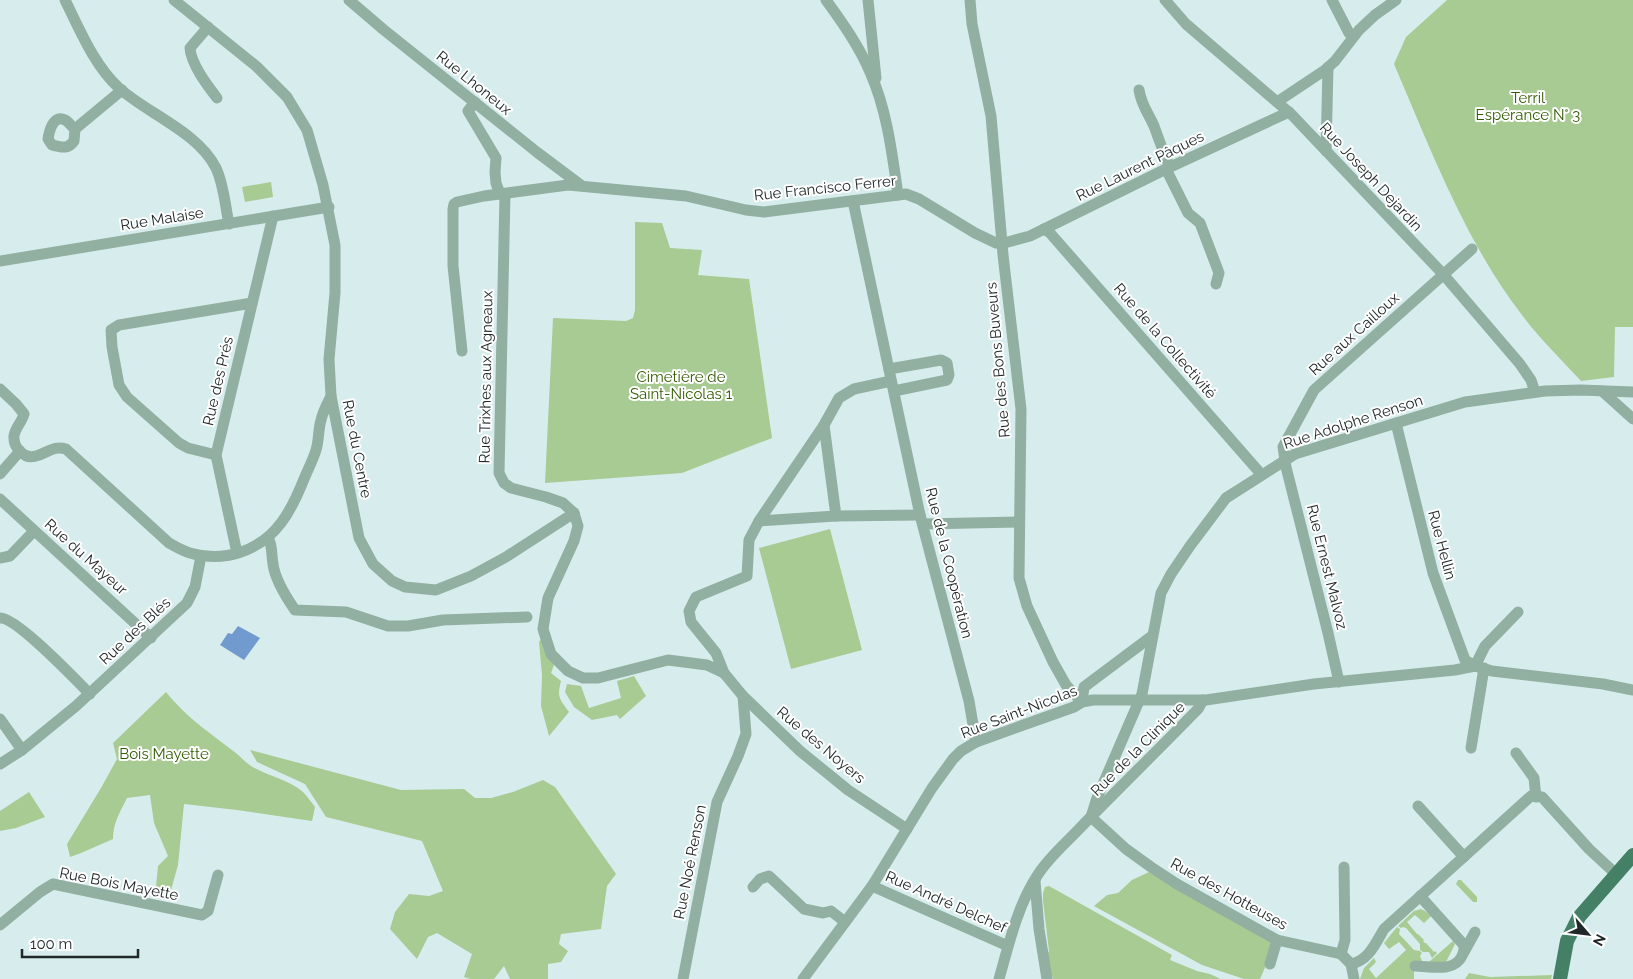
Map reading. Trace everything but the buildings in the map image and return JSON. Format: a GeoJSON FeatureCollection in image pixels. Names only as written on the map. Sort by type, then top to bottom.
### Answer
{"type":"FeatureCollection","features":[{"type":"Feature","properties":{"kind":"main road"},"geometry":{"type":"LineString","coordinates":[[1560,979],[1568,941],[1579,918],[1633,855]]}},
{"type":"Feature","properties":{"kind":"street"},"geometry":{"type":"LineString","coordinates":[[65,0],[95,58],[122,90],[194,141],[216,167],[229,224]]}},
{"type":"Feature","properties":{"kind":"street","name":"Rue du Centre"},"geometry":{"type":"LineString","coordinates":[[174,0],[256,66],[288,97],[307,130],[319,168],[335,245],[335,293],[328,359],[331,396],[360,538],[373,564],[392,581],[405,587],[436,590],[471,576],[506,557],[574,512]]}},
{"type":"Feature","properties":{"kind":"street","name":"Rue Lhoneux"},"geometry":{"type":"LineString","coordinates":[[349,0],[538,153],[582,186]]}},
{"type":"Feature","properties":{"kind":"street"},"geometry":{"type":"LineString","coordinates":[[826,0],[853,40],[870,70],[876,86],[889,135],[898,195]]}},
{"type":"Feature","properties":{"kind":"street"},"geometry":{"type":"LineString","coordinates":[[868,0],[876,86]]}},
{"type":"Feature","properties":{"kind":"street","name":"Rue des Bons Buveurs"},"geometry":{"type":"LineString","coordinates":[[970,0],[972,24],[991,116],[1002,243],[1021,409],[1019,578],[1024,597],[1053,662],[1066,685],[1082,702]]}},
{"type":"Feature","properties":{"kind":"street","name":"Rue Joseph Dejardin"},"geometry":{"type":"LineString","coordinates":[[1165,0],[1186,24],[1289,112],[1444,274],[1520,364],[1532,380],[1535,392]]}},
{"type":"Feature","properties":{"kind":"street"},"geometry":{"type":"LineString","coordinates":[[1332,0],[1349,33],[1350,40]]}},
{"type":"Feature","properties":{"kind":"street"},"geometry":{"type":"LineString","coordinates":[[1277,102],[1328,67],[1335,61],[1350,40],[1375,15],[1396,0]]}},
{"type":"Feature","properties":{"kind":"street"},"geometry":{"type":"LineString","coordinates":[[208,28],[190,48],[190,55],[207,85],[217,98]]}},
{"type":"Feature","properties":{"kind":"street"},"geometry":{"type":"LineString","coordinates":[[1326,151],[1328,67]]}},
{"type":"Feature","properties":{"kind":"street"},"geometry":{"type":"LineString","coordinates":[[74,129],[122,90]]}},
{"type":"Feature","properties":{"kind":"street"},"geometry":{"type":"LineString","coordinates":[[1140,90],[1141,102],[1154,126],[1168,168],[1188,213],[1200,223],[1219,273],[1216,284]]}},
{"type":"Feature","properties":{"kind":"street","name":"Rue Trixhes aux Agneaux"},"geometry":{"type":"LineString","coordinates":[[475,102],[468,111],[496,158],[495,178],[502,194],[499,473],[504,483],[511,488],[563,503],[574,512]]}},
{"type":"Feature","properties":{"kind":"street","name":"Rue Laurent Pâques"},"geometry":{"type":"LineString","coordinates":[[1002,243],[1030,236],[1168,168],[1289,112]]}},
{"type":"Feature","properties":{"kind":"street"},"geometry":{"type":"LineString","coordinates":[[462,351],[453,266],[453,206],[457,202],[484,196],[562,186],[582,186]]}},
{"type":"Feature","properties":{"kind":"street","name":"Rue Francisco Ferrer"},"geometry":{"type":"LineString","coordinates":[[582,186],[686,196],[746,210],[764,212],[906,194],[920,199],[975,233],[996,243],[1002,243]]}},
{"type":"Feature","properties":{"kind":"street","name":"Rue de la Coopération"},"geometry":{"type":"LineString","coordinates":[[853,201],[922,519],[968,701],[976,742]]}},
{"type":"Feature","properties":{"kind":"street","name":"Rue Malaise"},"geometry":{"type":"LineString","coordinates":[[0,261],[328,207]]}},
{"type":"Feature","properties":{"kind":"street","name":"Rue des Prés"},"geometry":{"type":"LineString","coordinates":[[238,553],[216,455],[273,216]]}},
{"type":"Feature","properties":{"kind":"street","name":"Rue de la Collectivité"},"geometry":{"type":"LineString","coordinates":[[1044,229],[1050,233],[1261,474]]}},
{"type":"Feature","properties":{"kind":"street","name":"Rue aux Cailloux"},"geometry":{"type":"LineString","coordinates":[[1285,459],[1283,447],[1314,390],[1472,249]]}},
{"type":"Feature","properties":{"kind":"street"},"geometry":{"type":"LineString","coordinates":[[216,455],[188,448],[179,443],[127,397],[119,385],[111,330],[119,325],[252,303]]}},
{"type":"Feature","properties":{"kind":"street"},"geometry":{"type":"LineString","coordinates":[[724,673],[716,653],[691,622],[689,611],[696,597],[747,576],[749,540],[759,521],[824,425],[839,398],[854,390],[947,380],[949,375],[947,363],[941,360],[889,369]]}},
{"type":"Feature","properties":{"kind":"street"},"geometry":{"type":"LineString","coordinates":[[0,389],[24,414],[14,437],[15,446],[20,451],[32,457],[51,449],[60,447],[66,449],[161,537],[188,553],[220,558],[257,546],[268,538],[282,522],[295,500],[316,450],[320,421],[331,396]]}},
{"type":"Feature","properties":{"kind":"street"},"geometry":{"type":"LineString","coordinates":[[1602,391],[1633,419]]}},
{"type":"Feature","properties":{"kind":"street","name":"Rue Adolphe Renson"},"geometry":{"type":"LineString","coordinates":[[1091,817],[1097,798],[1142,694],[1161,593],[1190,546],[1226,498],[1295,454],[1465,402],[1535,392],[1633,392]]}},
{"type":"Feature","properties":{"kind":"street","name":"Rue Hellin"},"geometry":{"type":"LineString","coordinates":[[1396,423],[1439,593],[1465,660],[1480,667]]}},
{"type":"Feature","properties":{"kind":"street"},"geometry":{"type":"LineString","coordinates":[[824,425],[836,516]]}},
{"type":"Feature","properties":{"kind":"street"},"geometry":{"type":"LineString","coordinates":[[0,474],[20,451]]}},
{"type":"Feature","properties":{"kind":"street","name":"Rue Ernest Malvoz"},"geometry":{"type":"LineString","coordinates":[[1285,459],[1339,682]]}},
{"type":"Feature","properties":{"kind":"street","name":"Rue du Mayeur"},"geometry":{"type":"LineString","coordinates":[[0,499],[151,638]]}},
{"type":"Feature","properties":{"kind":"street"},"geometry":{"type":"LineString","coordinates":[[574,512],[578,526],[574,541],[548,598],[543,629],[552,654],[568,671],[583,678],[598,678],[668,660],[707,665],[724,673]]}},
{"type":"Feature","properties":{"kind":"street"},"geometry":{"type":"LineString","coordinates":[[759,521],[836,516],[1019,522]]}},
{"type":"Feature","properties":{"kind":"street"},"geometry":{"type":"LineString","coordinates":[[0,558],[10,556],[34,531]]}},
{"type":"Feature","properties":{"kind":"street"},"geometry":{"type":"LineString","coordinates":[[268,538],[272,545],[273,565],[278,580],[296,610],[346,612],[388,626],[408,626],[443,620],[527,617]]}},
{"type":"Feature","properties":{"kind":"street","name":"Rue des Blés"},"geometry":{"type":"LineString","coordinates":[[0,764],[22,750],[90,694],[187,603],[195,587],[201,556]]}},
{"type":"Feature","properties":{"kind":"street"},"geometry":{"type":"LineString","coordinates":[[1471,748],[1480,667],[1485,646],[1518,612]]}},
{"type":"Feature","properties":{"kind":"street"},"geometry":{"type":"LineString","coordinates":[[0,618],[5,617],[22,629],[90,694]]}},
{"type":"Feature","properties":{"kind":"street"},"geometry":{"type":"LineString","coordinates":[[1082,702],[1084,687],[1152,636]]}},
{"type":"Feature","properties":{"kind":"street","name":"Rue Saint-Nicolas"},"geometry":{"type":"LineString","coordinates":[[803,979],[872,886],[927,795],[952,759],[976,742],[1074,707],[1082,702],[1093,700],[1202,700],[1339,682],[1480,667],[1492,671],[1603,684],[1633,690]]}},
{"type":"Feature","properties":{"kind":"street","name":"Rue des Noyers"},"geometry":{"type":"LineString","coordinates":[[724,673],[743,696],[800,751],[848,790],[908,827]]}},
{"type":"Feature","properties":{"kind":"street","name":"Rue Noé Renson"},"geometry":{"type":"LineString","coordinates":[[683,979],[717,802],[746,734],[743,696]]}},
{"type":"Feature","properties":{"kind":"street","name":"Rue de la Clinique"},"geometry":{"type":"LineString","coordinates":[[999,979],[1022,903],[1046,865],[1198,709],[1202,700]]}},
{"type":"Feature","properties":{"kind":"street"},"geometry":{"type":"LineString","coordinates":[[0,719],[22,750]]}},
{"type":"Feature","properties":{"kind":"street"},"geometry":{"type":"LineString","coordinates":[[1516,753],[1534,778],[1536,796]]}},
{"type":"Feature","properties":{"kind":"street"},"geometry":{"type":"LineString","coordinates":[[1351,964],[1360,962],[1368,954],[1384,929],[1531,796],[1542,797],[1589,849],[1617,875]]}},
{"type":"Feature","properties":{"kind":"street"},"geometry":{"type":"LineString","coordinates":[[1418,806],[1464,857]]}},
{"type":"Feature","properties":{"kind":"street","name":"Rue des Hotteuses"},"geometry":{"type":"LineString","coordinates":[[1091,817],[1126,849],[1151,867],[1177,884],[1277,940],[1341,954]]}},
{"type":"Feature","properties":{"kind":"street"},"geometry":{"type":"LineString","coordinates":[[1344,867],[1345,940],[1341,954],[1351,964],[1354,979]]}},
{"type":"Feature","properties":{"kind":"street","name":"Rue Bois Mayette"},"geometry":{"type":"LineString","coordinates":[[0,925],[40,892],[53,884],[202,915],[208,911],[218,875]]}},
{"type":"Feature","properties":{"kind":"street"},"geometry":{"type":"LineString","coordinates":[[753,887],[760,880],[769,876],[804,909],[823,913],[831,911],[845,922]]}},
{"type":"Feature","properties":{"kind":"street"},"geometry":{"type":"LineString","coordinates":[[1035,881],[1039,929],[1047,979]]}},
{"type":"Feature","properties":{"kind":"street","name":"Rue André Delchef"},"geometry":{"type":"LineString","coordinates":[[872,886],[1008,946]]}},
{"type":"Feature","properties":{"kind":"street"},"geometry":{"type":"LineString","coordinates":[[1420,896],[1463,944],[1464,952]]}},
{"type":"Feature","properties":{"kind":"street"},"geometry":{"type":"LineString","coordinates":[[1415,966],[1446,967],[1459,963],[1475,932]]}},
{"type":"Feature","properties":{"kind":"street"},"geometry":{"type":"LineString","coordinates":[[1270,964],[1277,940]]}},
{"type":"Feature","properties":{"kind":"green space","name":"Terril Espérance N° 3"},"geometry":{"type":"Polygon","coordinates":[[[1447,0],[1633,0],[1633,327],[1615,327],[1614,377],[1581,381],[1543,341],[1502,287],[1483,257],[1450,194],[1394,64],[1406,37],[1447,0]]]}},
{"type":"Feature","properties":{"kind":"green space"},"geometry":{"type":"Polygon","coordinates":[[[271,182],[273,197],[245,202],[242,187],[271,182]]]}},
{"type":"Feature","properties":{"kind":"green space","name":"Cimetière de Saint-Nicolas 1"},"geometry":{"type":"Polygon","coordinates":[[[635,222],[662,223],[670,248],[702,250],[698,275],[749,279],[772,438],[682,473],[545,483],[553,318],[626,321],[633,318],[635,310],[635,222]]]}},
{"type":"Feature","properties":{"kind":"green space"},"geometry":{"type":"Polygon","coordinates":[[[830,529],[862,650],[791,669],[759,548],[830,529]]]}},
{"type":"Feature","properties":{"kind":"green space"},"geometry":{"type":"Polygon","coordinates":[[[541,639],[554,665],[551,673],[561,681],[560,697],[569,712],[549,736],[541,706],[542,675],[539,642],[541,639]]]}},
{"type":"Feature","properties":{"kind":"green space"},"geometry":{"type":"Polygon","coordinates":[[[634,676],[646,696],[620,719],[617,715],[592,720],[574,707],[565,692],[567,684],[581,686],[589,708],[621,698],[617,681],[634,676]]]}},
{"type":"Feature","properties":{"kind":"green space","name":"Bois Mayette"},"geometry":{"type":"Polygon","coordinates":[[[166,692],[191,718],[249,764],[297,788],[315,807],[312,821],[184,804],[178,865],[171,890],[156,887],[158,866],[168,856],[154,823],[150,795],[127,798],[119,813],[113,839],[70,857],[67,844],[117,759],[113,743],[166,692]]]}},
{"type":"Feature","properties":{"kind":"green space"},"geometry":{"type":"Polygon","coordinates":[[[250,750],[401,790],[464,789],[475,798],[491,798],[513,792],[543,780],[555,787],[616,874],[607,886],[601,929],[561,934],[559,944],[568,951],[561,962],[548,964],[548,979],[510,979],[504,966],[494,979],[470,979],[464,977],[472,954],[437,933],[428,937],[417,959],[390,929],[395,912],[409,894],[429,896],[443,891],[422,841],[326,817],[305,784],[257,762],[250,750]]]}},
{"type":"Feature","properties":{"kind":"green space"},"geometry":{"type":"Polygon","coordinates":[[[29,792],[45,817],[16,828],[0,831],[0,811],[29,792]]]}},
{"type":"Feature","properties":{"kind":"green space"},"geometry":{"type":"Polygon","coordinates":[[[1149,872],[1271,942],[1267,963],[1260,979],[1244,979],[1202,965],[1094,906],[1107,895],[1118,893],[1132,880],[1149,872]]]}},
{"type":"Feature","properties":{"kind":"green space"},"geometry":{"type":"Polygon","coordinates":[[[1458,880],[1461,880],[1477,897],[1477,902],[1473,902],[1456,884],[1458,880]]]}},
{"type":"Feature","properties":{"kind":"green space"},"geometry":{"type":"Polygon","coordinates":[[[1049,886],[1172,955],[1170,960],[1221,979],[1053,979],[1046,957],[1049,951],[1043,901],[1045,887],[1049,886]]]}},
{"type":"Feature","properties":{"kind":"green space"},"geometry":{"type":"Polygon","coordinates":[[[1421,909],[1431,916],[1424,923],[1415,915],[1407,922],[1423,941],[1437,953],[1432,958],[1429,952],[1420,950],[1420,944],[1406,928],[1398,926],[1414,911],[1421,909]]]}},
{"type":"Feature","properties":{"kind":"green space"},"geometry":{"type":"Polygon","coordinates":[[[1397,927],[1400,929],[1399,934],[1414,950],[1422,953],[1420,956],[1422,961],[1430,961],[1453,941],[1455,944],[1446,962],[1414,969],[1414,979],[1360,979],[1364,968],[1374,958],[1376,962],[1369,969],[1376,978],[1406,950],[1399,942],[1389,949],[1384,943],[1397,927]]]}},
{"type":"Feature","properties":{"kind":"green space"},"geometry":{"type":"Polygon","coordinates":[[[1469,973],[1490,977],[1552,975],[1551,979],[1465,979],[1469,973]]]}},
{"type":"Feature","properties":{"kind":"water"},"geometry":{"type":"Polygon","coordinates":[[[238,626],[260,638],[244,660],[220,645],[228,633],[232,634],[238,626]]]}}]}
